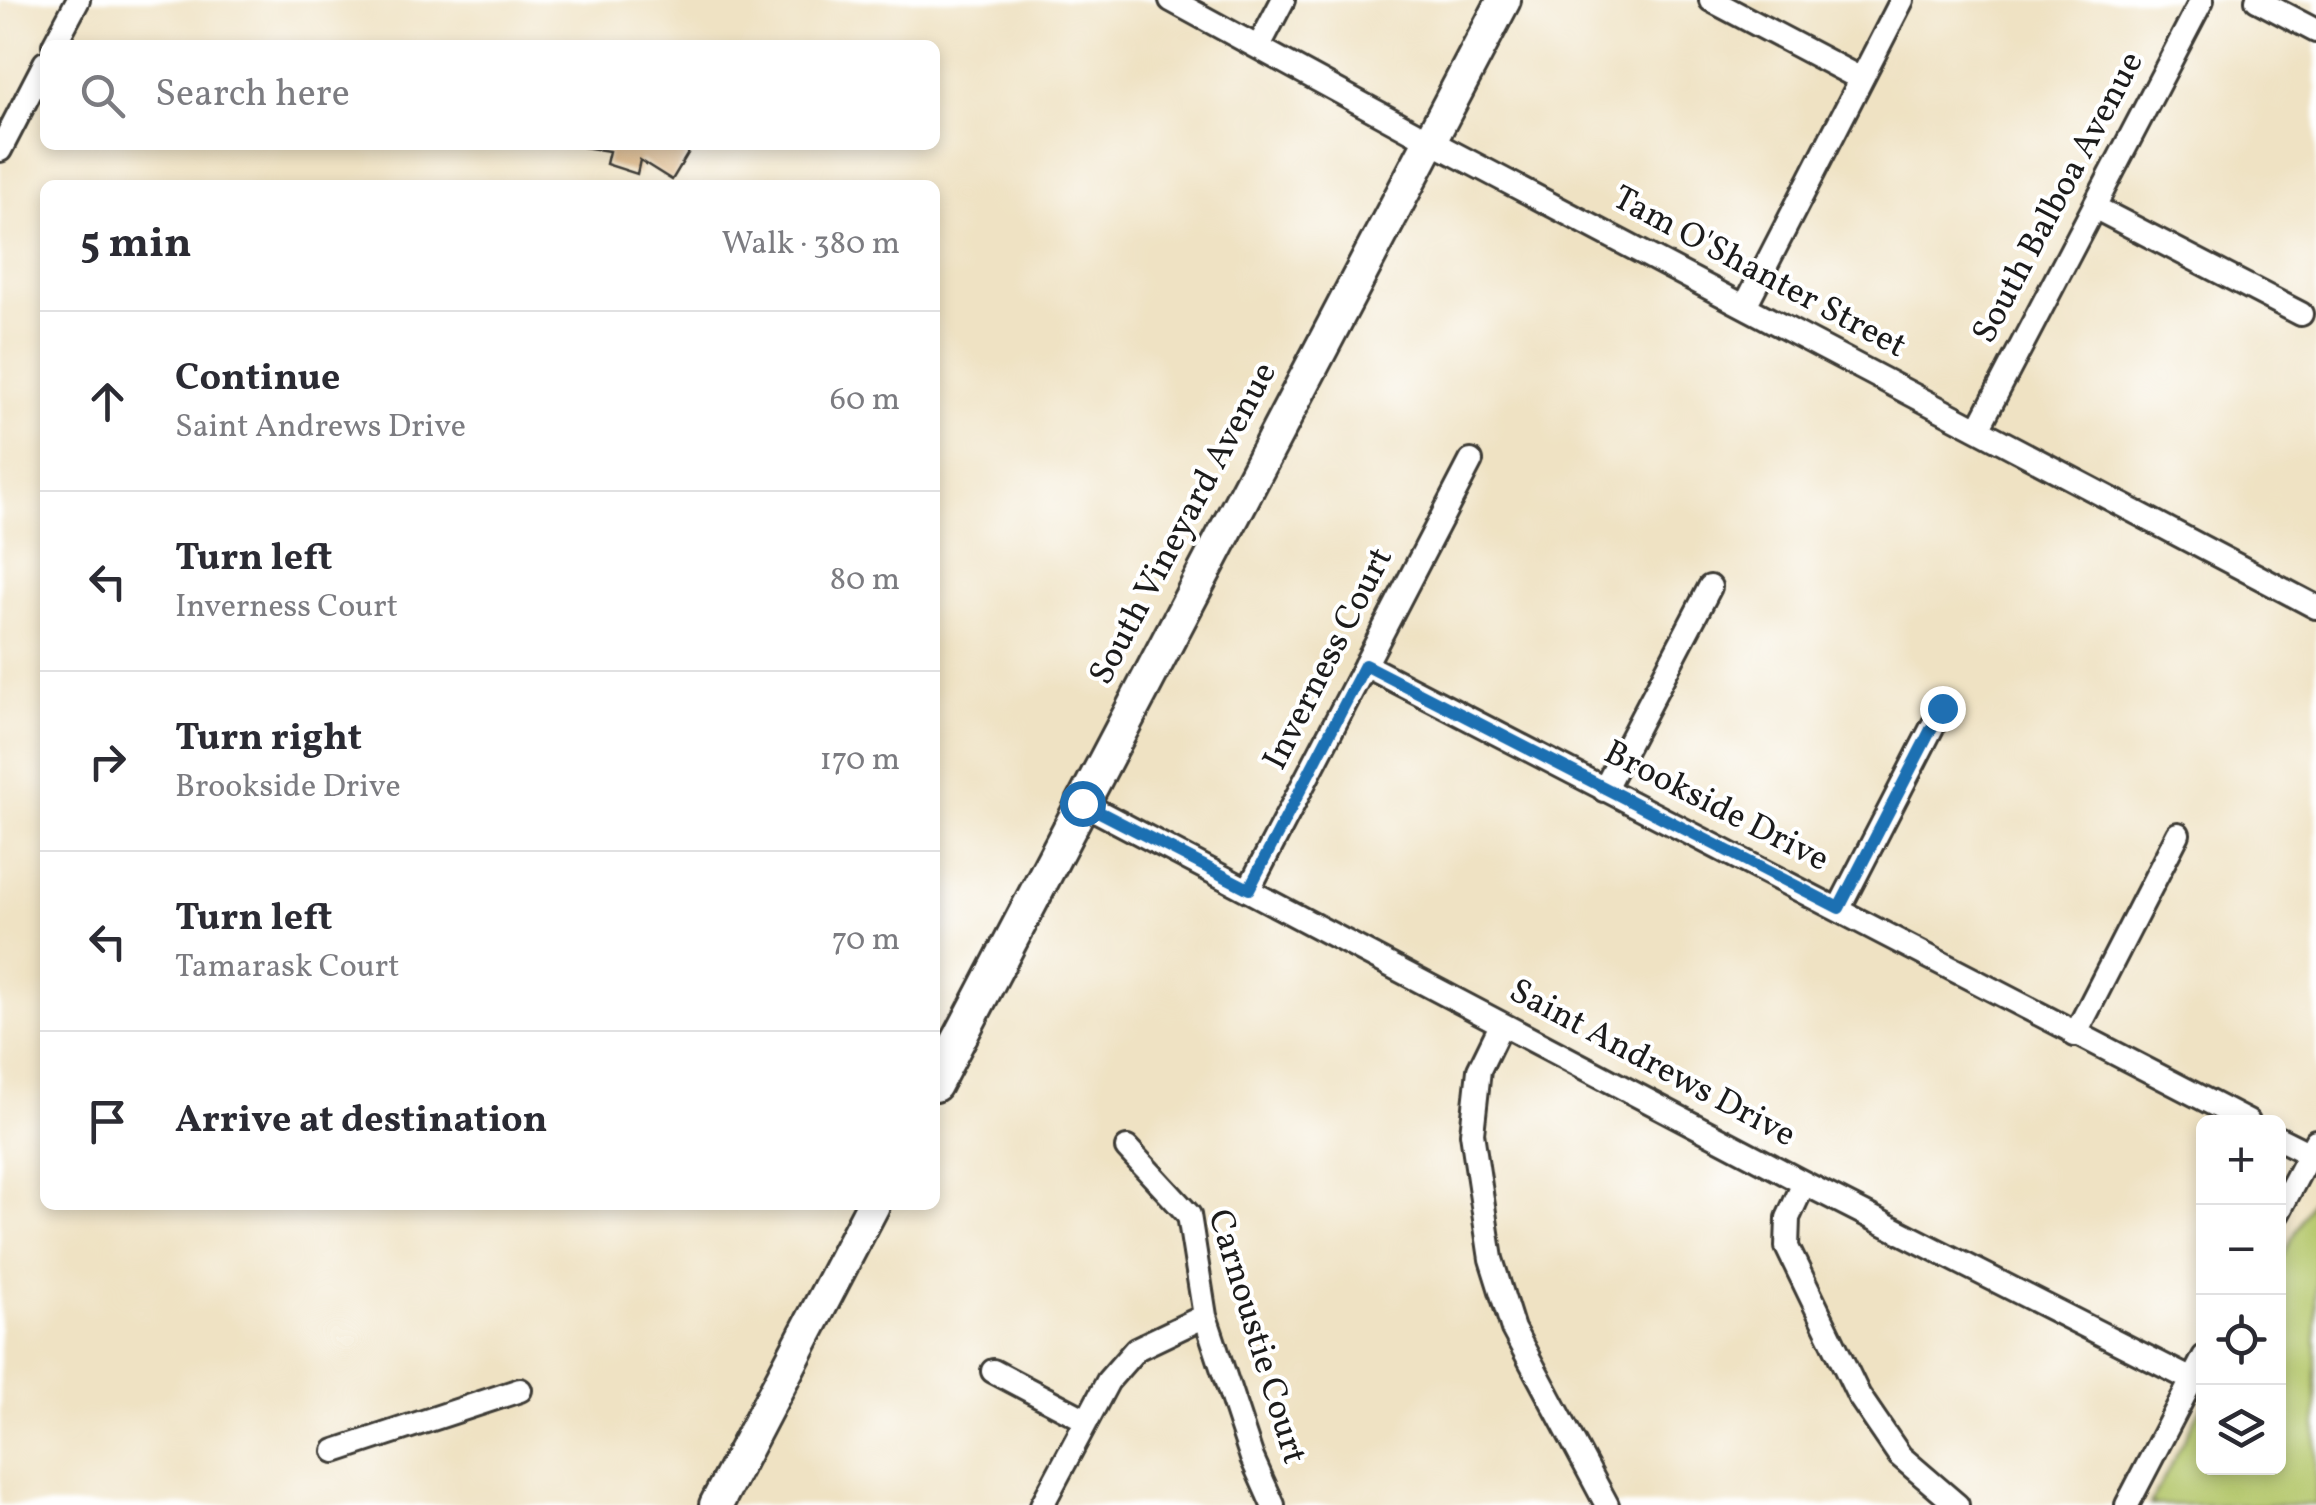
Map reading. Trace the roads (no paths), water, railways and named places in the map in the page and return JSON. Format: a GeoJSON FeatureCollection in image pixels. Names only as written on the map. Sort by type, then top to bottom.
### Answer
{"type":"FeatureCollection","features":[{"type":"Feature","properties":{"kind":"main road","name":"South Vineyard Avenue"},"geometry":{"type":"LineString","coordinates":[[940,1075],[1504,0]]}},
{"type":"Feature","properties":{"kind":"main road"},"geometry":{"type":"LineString","coordinates":[[716,1505],[869,1210]]}},
{"type":"Feature","properties":{"kind":"street"},"geometry":{"type":"LineString","coordinates":[[57,40],[78,0]]}},
{"type":"Feature","properties":{"kind":"street","name":"Tam O'Shanter Street"},"geometry":{"type":"LineString","coordinates":[[1171,0],[1430,141],[2316,606]]}},
{"type":"Feature","properties":{"kind":"street"},"geometry":{"type":"LineString","coordinates":[[1259,46],[1283,0]]}},
{"type":"Feature","properties":{"kind":"street"},"geometry":{"type":"LineString","coordinates":[[1711,0],[1862,78]]}},
{"type":"Feature","properties":{"kind":"street"},"geometry":{"type":"LineString","coordinates":[[1745,306],[1902,0]]}},
{"type":"Feature","properties":{"kind":"street","name":"South Balboa Avenue"},"geometry":{"type":"LineString","coordinates":[[1978,428],[2202,0]]}},
{"type":"Feature","properties":{"kind":"street"},"geometry":{"type":"LineString","coordinates":[[2257,0],[2316,31]]}},
{"type":"Feature","properties":{"kind":"street"},"geometry":{"type":"LineString","coordinates":[[0,150],[40,73]]}},
{"type":"Feature","properties":{"kind":"street"},"geometry":{"type":"LineString","coordinates":[[2094,207],[2301,314]]}},
{"type":"Feature","properties":{"kind":"street","name":"Inverness Court"},"geometry":{"type":"LineString","coordinates":[[1249,889],[1471,461]]}},
{"type":"Feature","properties":{"kind":"street"},"geometry":{"type":"LineString","coordinates":[[1604,790],[1710,587]]}},
{"type":"Feature","properties":{"kind":"street","name":"Brookside Drive"},"geometry":{"type":"LineString","coordinates":[[1365,665],[2234,1115]]}},
{"type":"Feature","properties":{"kind":"street"},"geometry":{"type":"LineString","coordinates":[[1839,908],[1942,708]]}},
{"type":"Feature","properties":{"kind":"street","name":"Saint Andrews Drive"},"geometry":{"type":"LineString","coordinates":[[1082,803],[1804,1183],[2192,1380]]}},
{"type":"Feature","properties":{"kind":"street"},"geometry":{"type":"LineString","coordinates":[[2075,1035],[2178,834]]}},
{"type":"Feature","properties":{"kind":"street"},"geometry":{"type":"LineString","coordinates":[[1501,1025],[1479,1070],[1472,1134],[1491,1260],[1514,1329],[1607,1505]]}},
{"type":"Feature","properties":{"kind":"street"},"geometry":{"type":"LineString","coordinates":[[2283,1205],[2313,1148],[2286,1140]]}},
{"type":"Feature","properties":{"kind":"street","name":"Carnoustie Court"},"geometry":{"type":"LineString","coordinates":[[1127,1148],[1189,1215],[1206,1316],[1252,1458],[1273,1505]]}},
{"type":"Feature","properties":{"kind":"street"},"geometry":{"type":"LineString","coordinates":[[1804,1183],[1788,1218],[1787,1247],[1859,1396],[1900,1456],[1956,1505]]}},
{"type":"Feature","properties":{"kind":"street"},"geometry":{"type":"LineString","coordinates":[[1042,1505],[1108,1381],[1136,1348],[1206,1316]]}},
{"type":"Feature","properties":{"kind":"street"},"geometry":{"type":"LineString","coordinates":[[993,1371],[1086,1420]]}},
{"type":"Feature","properties":{"kind":"street"},"geometry":{"type":"LineString","coordinates":[[2127,1505],[2196,1372]]}},
{"type":"Feature","properties":{"kind":"street"},"geometry":{"type":"LineString","coordinates":[[336,1451],[520,1390]]}}]}
